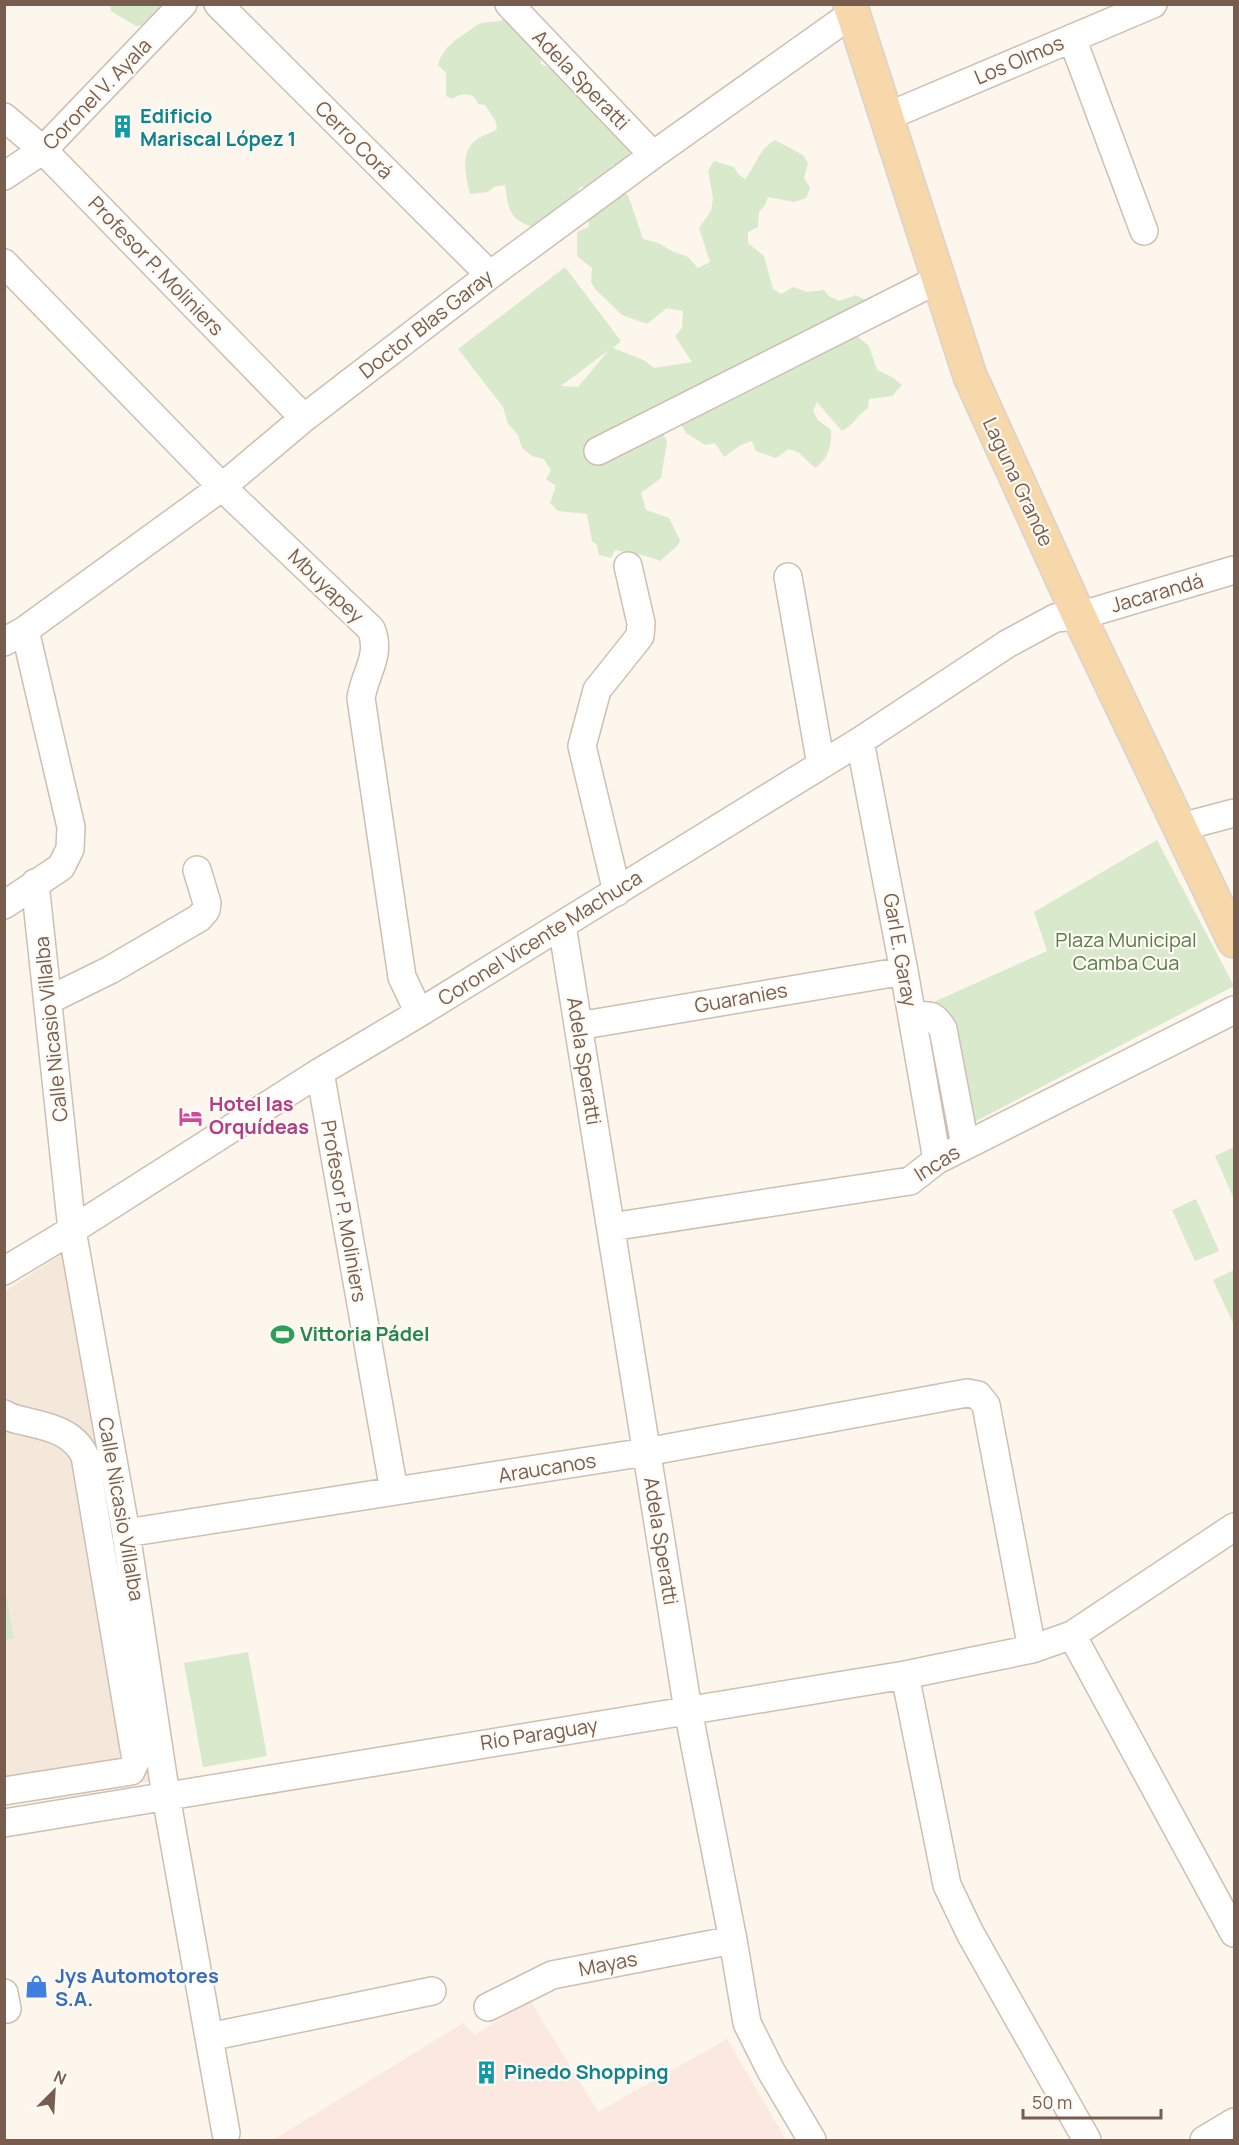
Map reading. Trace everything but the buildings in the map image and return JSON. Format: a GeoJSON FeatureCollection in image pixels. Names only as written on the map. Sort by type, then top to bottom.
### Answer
{"type":"FeatureCollection","features":[{"type":"Feature","properties":{"kind":"main road","name":"Laguna Grande"},"geometry":{"type":"LineString","coordinates":[[851,9],[970,376],[1079,616],[1234,941]]}},
{"type":"Feature","properties":{"kind":"street","name":"Coronel V. Ayala"},"geometry":{"type":"LineString","coordinates":[[4,176],[43,150],[183,4]]}},
{"type":"Feature","properties":{"kind":"street","name":"Cerro Corá"},"geometry":{"type":"LineString","coordinates":[[218,4],[490,275]]}},
{"type":"Feature","properties":{"kind":"street","name":"Los Olmos"},"geometry":{"type":"LineString","coordinates":[[886,117],[1153,4]]}},
{"type":"Feature","properties":{"kind":"street","name":"Adela Speratti"},"geometry":{"type":"LineString","coordinates":[[519,7],[653,155]]}},
{"type":"Feature","properties":{"kind":"street","name":"Doctor Blas Garay"},"geometry":{"type":"LineString","coordinates":[[15,636],[222,487],[304,418],[490,275],[851,9]]}},
{"type":"Feature","properties":{"kind":"street"},"geometry":{"type":"LineString","coordinates":[[1071,38],[1144,231]]}},
{"type":"Feature","properties":{"kind":"street","name":"Profesor P. Moliniers"},"geometry":{"type":"LineString","coordinates":[[4,117],[43,150],[304,418]]}},
{"type":"Feature","properties":{"kind":"street","name":"Mbuyapey"},"geometry":{"type":"LineString","coordinates":[[4,263],[222,487],[371,629],[375,639],[375,651],[361,698],[402,977],[419,1013]]}},
{"type":"Feature","properties":{"kind":"street"},"geometry":{"type":"LineString","coordinates":[[598,451],[939,279]]}},
{"type":"Feature","properties":{"kind":"street"},"geometry":{"type":"LineString","coordinates":[[617,891],[582,746],[597,690],[640,636],[641,623],[628,566]]}},
{"type":"Feature","properties":{"kind":"street","name":"Jacarandá"},"geometry":{"type":"LineString","coordinates":[[1079,616],[1234,570]]}},
{"type":"Feature","properties":{"kind":"street"},"geometry":{"type":"LineString","coordinates":[[788,577],[821,765]]}},
{"type":"Feature","properties":{"kind":"street","name":"Coronel Vicente Machuca"},"geometry":{"type":"LineString","coordinates":[[4,1271],[320,1072],[860,741],[1007,644],[1055,618],[1079,616]]}},
{"type":"Feature","properties":{"kind":"street"},"geometry":{"type":"LineString","coordinates":[[4,905],[61,867],[70,849],[71,827],[15,636]]}},
{"type":"Feature","properties":{"kind":"street","name":"Garl E. Garay"},"geometry":{"type":"LineString","coordinates":[[860,741],[904,971],[936,1160]]}},
{"type":"Feature","properties":{"kind":"street"},"geometry":{"type":"LineString","coordinates":[[1181,827],[1234,813]]}},
{"type":"Feature","properties":{"kind":"street"},"geometry":{"type":"LineString","coordinates":[[49,1000],[110,970],[198,918],[206,910],[207,903],[197,870]]}},
{"type":"Feature","properties":{"kind":"street","name":"Calle Nicasio Villalba"},"geometry":{"type":"LineString","coordinates":[[35,883],[72,1230],[126,1533],[166,1796],[226,2133]]}},
{"type":"Feature","properties":{"kind":"street","name":"Adela Speratti"},"geometry":{"type":"LineString","coordinates":[[562,925],[687,1710],[733,1940],[747,2023],[771,2071],[812,2140]]}},
{"type":"Feature","properties":{"kind":"street","name":"Guaranies"},"geometry":{"type":"LineString","coordinates":[[579,1026],[904,971]]}},
{"type":"Feature","properties":{"kind":"street","name":"Incas"},"geometry":{"type":"LineString","coordinates":[[611,1227],[910,1181],[936,1160],[1234,1010]]}},
{"type":"Feature","properties":{"kind":"street"},"geometry":{"type":"LineString","coordinates":[[912,1017],[936,1017],[943,1029],[965,1145]]}},
{"type":"Feature","properties":{"kind":"street","name":"Profesor P. Moliniers"},"geometry":{"type":"LineString","coordinates":[[320,1072],[394,1491]]}},
{"type":"Feature","properties":{"kind":"street","name":"Araucanos"},"geometry":{"type":"LineString","coordinates":[[126,1533],[646,1452],[967,1392],[978,1395],[986,1405],[1032,1649]]}},
{"type":"Feature","properties":{"kind":"street"},"geometry":{"type":"LineString","coordinates":[[4,1414],[62,1431],[74,1438],[85,1456],[136,1760],[131,1771],[4,1791]]}},
{"type":"Feature","properties":{"kind":"street","name":"Río Paraguay"},"geometry":{"type":"LineString","coordinates":[[4,1823],[904,1675],[1032,1649],[1072,1635],[1234,1527]]}},
{"type":"Feature","properties":{"kind":"street"},"geometry":{"type":"LineString","coordinates":[[1072,1635],[1234,1933]]}},
{"type":"Feature","properties":{"kind":"street"},"geometry":{"type":"LineString","coordinates":[[904,1675],[947,1885],[970,1933],[1087,2140]]}},
{"type":"Feature","properties":{"kind":"street","name":"Mayas"},"geometry":{"type":"LineString","coordinates":[[488,2007],[552,1976],[733,1940]]}},
{"type":"Feature","properties":{"kind":"street"},"geometry":{"type":"LineString","coordinates":[[209,2037],[432,1991]]}},
{"type":"Feature","properties":{"kind":"street"},"geometry":{"type":"LineString","coordinates":[[1204,2140],[1234,2122]]}},
{"type":"Feature","properties":{"kind":"shaded area"},"geometry":{"type":"Polygon","coordinates":[[[65,1252],[152,1781],[5,1800],[5,1291],[65,1252]]]}},
{"type":"Feature","properties":{"kind":"shaded area","name":"Pinedo Shopping"},"geometry":{"type":"Polygon","coordinates":[[[530,2000],[598,2112],[727,2039],[786,2140],[273,2140],[463,2023],[475,2035],[530,2000]]]}},
{"type":"Feature","properties":{"kind":"green space"},"geometry":{"type":"Polygon","coordinates":[[[110,5],[169,5],[149,25],[136,26],[111,11],[110,5]]]}},
{"type":"Feature","properties":{"kind":"green space"},"geometry":{"type":"Polygon","coordinates":[[[510,16],[538,34],[541,64],[564,74],[633,134],[630,161],[624,167],[612,165],[606,183],[580,187],[575,197],[536,229],[515,218],[509,208],[505,185],[494,187],[488,192],[470,194],[465,166],[467,152],[476,140],[497,129],[496,122],[485,105],[478,104],[474,97],[467,94],[452,99],[446,96],[446,73],[438,65],[451,44],[476,26],[510,16]]]}},
{"type":"Feature","properties":{"kind":"green space"},"geometry":{"type":"Polygon","coordinates":[[[775,140],[803,155],[808,163],[804,178],[810,188],[806,198],[794,202],[768,197],[759,212],[758,227],[748,232],[748,243],[764,256],[773,289],[781,294],[793,287],[807,292],[824,290],[829,296],[839,301],[856,295],[868,301],[875,318],[858,337],[869,346],[877,370],[902,385],[892,396],[869,399],[868,408],[842,431],[817,402],[813,411],[818,420],[831,430],[831,436],[826,456],[815,468],[798,452],[789,449],[776,458],[756,451],[752,441],[741,445],[724,457],[715,443],[705,445],[686,433],[679,420],[663,433],[667,442],[661,478],[641,493],[646,510],[669,518],[680,540],[678,545],[660,561],[644,555],[615,550],[611,558],[599,555],[597,545],[592,541],[587,514],[558,511],[550,503],[556,486],[546,479],[551,470],[544,459],[532,456],[522,448],[518,435],[508,424],[503,407],[458,349],[565,267],[621,341],[613,348],[644,360],[654,368],[692,362],[675,336],[682,328],[683,311],[667,308],[647,324],[622,315],[595,289],[591,282],[592,268],[577,256],[577,232],[589,227],[588,212],[618,190],[628,195],[643,239],[658,243],[688,257],[698,268],[710,262],[699,228],[711,211],[713,198],[708,171],[714,161],[734,167],[745,179],[769,144],[775,140]],[[609,350],[561,386],[578,387],[609,350]]]}},
{"type":"Feature","properties":{"kind":"green space","name":"Plaza Municipal Camba Cua"},"geometry":{"type":"Polygon","coordinates":[[[1157,840],[1234,986],[963,1128],[925,1006],[1047,951],[1034,912],[1157,840]]]}},
{"type":"Feature","properties":{"kind":"green space"},"geometry":{"type":"Polygon","coordinates":[[[1234,1147],[1234,1199],[1215,1156],[1234,1147]]]}},
{"type":"Feature","properties":{"kind":"green space"},"geometry":{"type":"Polygon","coordinates":[[[1196,1199],[1219,1251],[1195,1261],[1172,1210],[1196,1199]]]}},
{"type":"Feature","properties":{"kind":"green space"},"geometry":{"type":"Polygon","coordinates":[[[1234,1270],[1234,1325],[1213,1280],[1234,1270]]]}},
{"type":"Feature","properties":{"kind":"green space"},"geometry":{"type":"Polygon","coordinates":[[[5,1590],[14,1638],[4,1640],[5,1590]]]}},
{"type":"Feature","properties":{"kind":"green space"},"geometry":{"type":"Polygon","coordinates":[[[248,1652],[267,1756],[203,1767],[184,1663],[248,1652]]]}},
{"type":"Feature","properties":{"kind":"place","name":"Edificio Mariscal López 1"},"geometry":{"type":"Point","coordinates":[122,127]}},
{"type":"Feature","properties":{"kind":"place","name":"Hotel las Orquídeas"},"geometry":{"type":"Point","coordinates":[191,1116]}},
{"type":"Feature","properties":{"kind":"place","name":"Vittoria Pádel"},"geometry":{"type":"Point","coordinates":[282,1334]}},
{"type":"Feature","properties":{"kind":"place","name":"Jys Automotores S.A."},"geometry":{"type":"Point","coordinates":[37,1987]}},
{"type":"Feature","properties":{"kind":"place","name":"Pinedo Shopping"},"geometry":{"type":"Point","coordinates":[486,2072]}}]}
